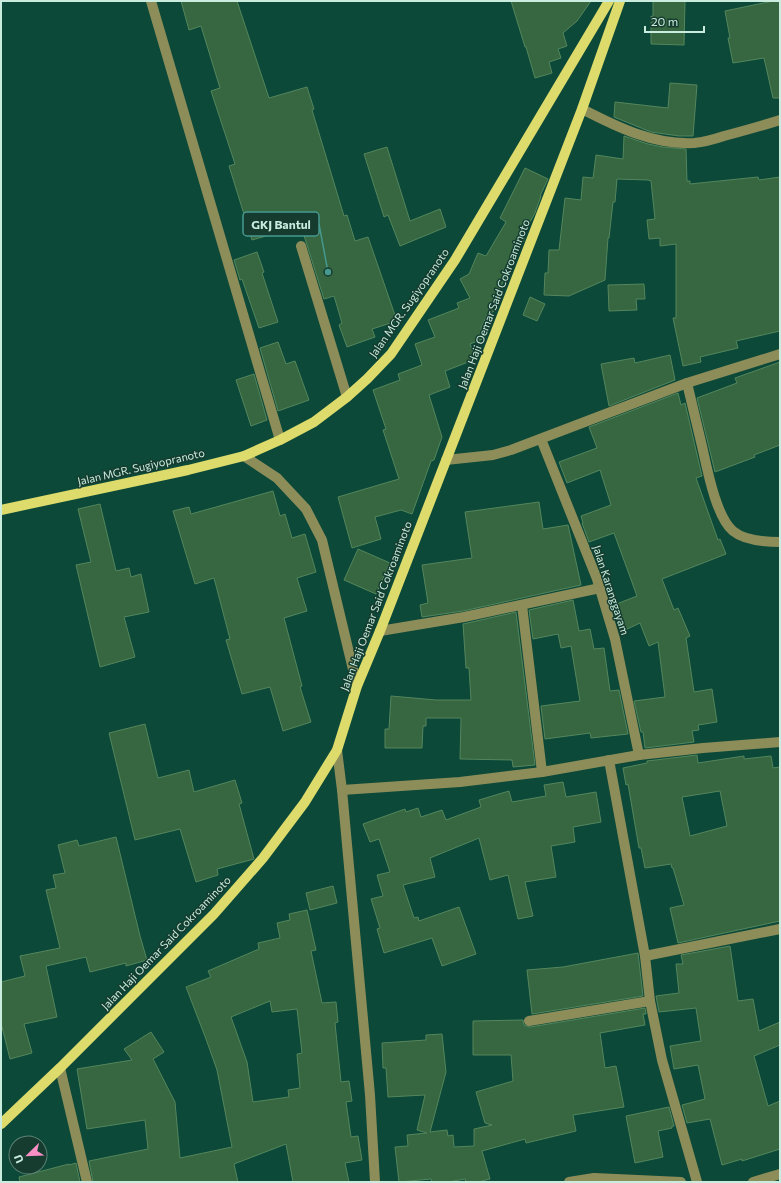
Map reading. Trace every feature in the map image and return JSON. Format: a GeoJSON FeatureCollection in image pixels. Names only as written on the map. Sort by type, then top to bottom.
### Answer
{"type":"FeatureCollection","features":[{"type":"Feature","properties":{"kind":"main road","name":"Jalan MGR. Sugiyopranoto"},"geometry":{"type":"LineString","coordinates":[[1,510],[188,470],[244,456],[280,440],[314,422],[347,397],[368,379],[391,354],[455,260],[609,1]]}},
{"type":"Feature","properties":{"kind":"main road","name":"Jalan Haji Oemar Said Cokroaminoto"},"geometry":{"type":"LineString","coordinates":[[1,1124],[60,1068],[214,914],[258,864],[305,802],[337,750],[357,686],[380,632],[582,109],[620,1]]}},
{"type":"Feature","properties":{"kind":"street"},"geometry":{"type":"LineString","coordinates":[[151,1],[280,440]]}},
{"type":"Feature","properties":{"kind":"street"},"geometry":{"type":"LineString","coordinates":[[582,109],[639,136],[674,142],[695,143],[780,120]]}},
{"type":"Feature","properties":{"kind":"street"},"geometry":{"type":"LineString","coordinates":[[301,246],[347,397]]}},
{"type":"Feature","properties":{"kind":"street"},"geometry":{"type":"LineString","coordinates":[[446,460],[493,455],[541,439],[687,383],[780,354]]}},
{"type":"Feature","properties":{"kind":"street"},"geometry":{"type":"LineString","coordinates":[[687,383],[711,481],[726,524],[734,532],[743,536],[755,540],[780,542]]}},
{"type":"Feature","properties":{"kind":"street","name":"Jalan Karanggayam"},"geometry":{"type":"LineString","coordinates":[[541,439],[600,588],[615,639],[639,754]]}},
{"type":"Feature","properties":{"kind":"street"},"geometry":{"type":"LineString","coordinates":[[244,456],[278,478],[306,509],[322,540],[357,686]]}},
{"type":"Feature","properties":{"kind":"street"},"geometry":{"type":"LineString","coordinates":[[380,632],[464,617],[600,588]]}},
{"type":"Feature","properties":{"kind":"street"},"geometry":{"type":"LineString","coordinates":[[522,605],[542,772]]}},
{"type":"Feature","properties":{"kind":"street"},"geometry":{"type":"LineString","coordinates":[[342,790],[460,782],[542,772],[639,754],[780,742]]}},
{"type":"Feature","properties":{"kind":"street"},"geometry":{"type":"LineString","coordinates":[[337,750],[370,1095],[375,1182]]}},
{"type":"Feature","properties":{"kind":"street"},"geometry":{"type":"LineString","coordinates":[[609,760],[645,956],[650,1001],[662,1060],[697,1182]]}},
{"type":"Feature","properties":{"kind":"street"},"geometry":{"type":"LineString","coordinates":[[645,956],[780,929]]}},
{"type":"Feature","properties":{"kind":"street"},"geometry":{"type":"LineString","coordinates":[[530,1021],[650,1001]]}},
{"type":"Feature","properties":{"kind":"street"},"geometry":{"type":"LineString","coordinates":[[60,1068],[87,1182]]}},
{"type":"Feature","properties":{"kind":"street"},"geometry":{"type":"LineString","coordinates":[[752,1182],[780,1174]]}},
{"type":"Feature","properties":{"kind":"street"},"geometry":{"type":"LineString","coordinates":[[569,1182],[594,1178],[681,1182]]}},
{"type":"Feature","properties":{"kind":"building"},"geometry":{"type":"Polygon","coordinates":[[[181,1],[237,1],[269,98],[307,87],[314,109],[312,110],[344,216],[347,215],[355,241],[368,237],[397,321],[372,329],[375,337],[347,347],[339,325],[342,323],[334,296],[324,299],[301,226],[252,240],[229,166],[235,164],[211,91],[220,88],[201,26],[189,30],[181,1]]]}},
{"type":"Feature","properties":{"kind":"building"},"geometry":{"type":"Polygon","coordinates":[[[511,1],[591,1],[577,21],[563,33],[567,46],[558,49],[561,58],[549,62],[552,73],[535,78],[511,1]]]}},
{"type":"Feature","properties":{"kind":"building"},"geometry":{"type":"Polygon","coordinates":[[[653,1],[685,1],[684,45],[651,44],[651,16],[653,17],[653,1]]]}},
{"type":"Feature","properties":{"kind":"building"},"geometry":{"type":"Polygon","coordinates":[[[773,1],[780,1],[780,98],[773,98],[764,58],[733,63],[725,11],[773,1]]]}},
{"type":"Feature","properties":{"kind":"building"},"geometry":{"type":"Polygon","coordinates":[[[670,83],[697,85],[693,136],[679,136],[651,132],[614,117],[615,102],[668,108],[670,83]]]}},
{"type":"Feature","properties":{"kind":"building"},"geometry":{"type":"Polygon","coordinates":[[[624,136],[648,144],[686,149],[687,181],[690,181],[690,184],[758,177],[759,180],[780,177],[780,331],[736,341],[738,348],[700,357],[701,362],[683,366],[673,318],[676,318],[676,244],[660,246],[660,238],[649,239],[647,220],[655,219],[651,181],[648,180],[617,179],[615,202],[613,202],[608,238],[605,280],[569,296],[544,295],[545,273],[548,273],[549,250],[559,250],[565,198],[581,200],[583,177],[593,178],[596,155],[623,159],[624,136]]]}},
{"type":"Feature","properties":{"kind":"building"},"geometry":{"type":"Polygon","coordinates":[[[387,147],[410,221],[440,209],[446,227],[400,246],[388,215],[384,217],[364,154],[387,147]]]}},
{"type":"Feature","properties":{"kind":"building"},"geometry":{"type":"Polygon","coordinates":[[[525,168],[548,179],[540,196],[535,213],[522,236],[525,238],[506,272],[508,272],[491,306],[494,311],[487,315],[481,328],[485,338],[470,344],[476,359],[445,371],[450,387],[429,395],[442,437],[434,460],[431,461],[412,514],[401,510],[375,517],[381,539],[352,548],[338,497],[399,479],[383,430],[386,429],[373,390],[400,380],[398,374],[422,365],[415,344],[435,337],[428,320],[459,308],[457,303],[470,298],[460,279],[469,274],[478,253],[486,256],[506,222],[500,218],[525,168]]]}},
{"type":"Feature","properties":{"kind":"building"},"geometry":{"type":"Polygon","coordinates":[[[257,252],[264,272],[262,273],[278,322],[259,328],[242,279],[240,280],[234,260],[257,252]]]}},
{"type":"Feature","properties":{"kind":"building"},"geometry":{"type":"Polygon","coordinates":[[[644,284],[645,299],[636,299],[637,310],[609,311],[608,285],[644,284]]]}},
{"type":"Feature","properties":{"kind":"building"},"geometry":{"type":"Polygon","coordinates":[[[530,297],[545,304],[537,321],[523,315],[530,297]]]}},
{"type":"Feature","properties":{"kind":"building"},"geometry":{"type":"Polygon","coordinates":[[[278,342],[286,364],[295,361],[309,400],[278,411],[260,348],[278,342]]]}},
{"type":"Feature","properties":{"kind":"building"},"geometry":{"type":"Polygon","coordinates":[[[670,355],[675,380],[609,406],[601,364],[634,358],[635,363],[670,355]]]}},
{"type":"Feature","properties":{"kind":"building"},"geometry":{"type":"Polygon","coordinates":[[[780,362],[780,445],[754,455],[755,457],[715,472],[697,398],[737,383],[735,378],[780,362]]]}},
{"type":"Feature","properties":{"kind":"building"},"geometry":{"type":"Polygon","coordinates":[[[254,374],[267,420],[251,426],[236,380],[254,374]]]}},
{"type":"Feature","properties":{"kind":"building"},"geometry":{"type":"Polygon","coordinates":[[[678,393],[681,405],[685,403],[702,476],[696,478],[718,540],[720,539],[726,554],[662,579],[674,610],[678,608],[690,636],[686,638],[694,692],[712,689],[717,722],[698,725],[699,730],[692,731],[694,742],[645,748],[643,732],[641,732],[634,701],[665,697],[658,642],[649,646],[640,623],[625,630],[614,605],[637,596],[614,533],[589,542],[582,523],[581,516],[611,505],[600,470],[567,483],[559,462],[597,448],[589,427],[678,393]]]}},
{"type":"Feature","properties":{"kind":"building"},"geometry":{"type":"Polygon","coordinates":[[[273,491],[280,516],[285,514],[292,538],[305,534],[316,572],[297,578],[307,611],[284,618],[302,686],[300,687],[311,722],[283,731],[270,687],[242,694],[226,640],[230,639],[214,578],[195,584],[173,511],[189,507],[191,514],[273,491]]]}},
{"type":"Feature","properties":{"kind":"building"},"geometry":{"type":"Polygon","coordinates":[[[539,502],[543,529],[568,525],[581,585],[463,611],[422,617],[420,605],[428,603],[422,565],[472,558],[465,512],[539,502]]]}},
{"type":"Feature","properties":{"kind":"building"},"geometry":{"type":"Polygon","coordinates":[[[100,504],[116,571],[129,568],[131,577],[141,574],[149,612],[124,617],[135,657],[100,667],[76,565],[91,562],[78,509],[100,504]]]}},
{"type":"Feature","properties":{"kind":"building"},"geometry":{"type":"Polygon","coordinates":[[[358,549],[390,563],[376,594],[344,580],[358,549]]]}},
{"type":"Feature","properties":{"kind":"building"},"geometry":{"type":"Polygon","coordinates":[[[573,600],[579,631],[590,629],[594,649],[604,648],[610,691],[619,690],[628,734],[591,738],[590,733],[545,739],[541,706],[580,701],[571,646],[561,648],[558,634],[533,639],[529,610],[573,600]]]}},
{"type":"Feature","properties":{"kind":"building"},"geometry":{"type":"Polygon","coordinates":[[[516,612],[535,765],[513,767],[512,760],[460,759],[461,718],[426,718],[426,726],[423,726],[422,748],[385,748],[385,729],[389,729],[391,696],[436,700],[471,700],[469,668],[466,668],[463,624],[516,612]]]}},
{"type":"Feature","properties":{"kind":"building"},"geometry":{"type":"Polygon","coordinates":[[[145,724],[158,778],[189,770],[194,792],[235,780],[242,803],[239,804],[254,859],[217,869],[218,875],[196,882],[180,829],[135,840],[109,733],[145,724]]]}},
{"type":"Feature","properties":{"kind":"building"},"geometry":{"type":"Polygon","coordinates":[[[697,755],[698,763],[744,756],[744,759],[771,756],[773,768],[780,767],[780,921],[678,943],[670,908],[684,905],[673,868],[671,864],[645,868],[641,848],[639,848],[628,784],[626,785],[623,768],[647,763],[647,761],[697,755]],[[720,791],[682,797],[690,836],[727,826],[720,791]]]}},
{"type":"Feature","properties":{"kind":"building"},"geometry":{"type":"Polygon","coordinates":[[[563,782],[566,797],[596,792],[601,822],[573,827],[575,842],[551,846],[556,877],[525,882],[533,916],[518,919],[508,875],[490,880],[479,838],[430,858],[435,877],[403,885],[414,918],[418,917],[419,921],[459,907],[476,954],[442,966],[432,938],[384,953],[377,929],[380,928],[371,899],[383,896],[377,875],[390,872],[379,839],[370,842],[363,824],[405,809],[406,812],[418,808],[421,817],[442,810],[446,820],[481,807],[479,800],[509,791],[512,802],[546,796],[544,785],[563,782]]]}},
{"type":"Feature","properties":{"kind":"building"},"geometry":{"type":"Polygon","coordinates":[[[116,837],[147,960],[126,966],[126,963],[90,972],[86,957],[46,966],[57,1017],[24,1024],[32,1053],[10,1059],[1,1023],[1,982],[25,976],[20,956],[60,948],[46,890],[56,888],[53,875],[65,873],[58,845],[77,840],[79,846],[116,837]]]}},
{"type":"Feature","properties":{"kind":"building"},"geometry":{"type":"Polygon","coordinates":[[[333,886],[337,903],[310,910],[306,893],[333,886]]]}},
{"type":"Feature","properties":{"kind":"building"},"geometry":{"type":"Polygon","coordinates":[[[307,910],[316,950],[311,951],[322,1003],[336,1002],[338,1022],[335,1023],[341,1082],[349,1081],[352,1101],[346,1102],[351,1137],[358,1136],[362,1160],[345,1163],[349,1182],[293,1182],[286,1144],[234,1164],[238,1182],[93,1182],[89,1161],[148,1149],[145,1120],[87,1129],[77,1069],[132,1060],[124,1049],[151,1032],[164,1052],[153,1059],[175,1102],[180,1158],[232,1147],[217,1070],[186,987],[211,977],[208,971],[259,949],[258,943],[280,938],[277,923],[290,920],[289,914],[307,910]],[[270,1001],[231,1017],[247,1062],[253,1102],[289,1097],[288,1090],[300,1088],[297,1054],[302,1053],[297,1009],[272,1012],[270,1001]]]}},
{"type":"Feature","properties":{"kind":"building"},"geometry":{"type":"Polygon","coordinates":[[[730,946],[738,1001],[753,999],[759,1031],[780,1022],[780,1045],[754,1056],[768,1106],[780,1101],[780,1149],[742,1161],[742,1159],[722,1165],[710,1119],[687,1123],[682,1105],[705,1099],[698,1065],[674,1069],[670,1046],[701,1041],[696,1008],[659,1012],[656,996],[679,993],[676,964],[683,964],[681,955],[730,946]]]}},
{"type":"Feature","properties":{"kind":"building"},"geometry":{"type":"Polygon","coordinates":[[[638,953],[643,996],[532,1014],[527,970],[563,967],[638,953]]]}},
{"type":"Feature","properties":{"kind":"building"},"geometry":{"type":"Polygon","coordinates":[[[645,1008],[646,1014],[643,1014],[645,1025],[600,1033],[605,1068],[616,1066],[624,1107],[573,1115],[576,1131],[526,1143],[525,1139],[482,1151],[490,1179],[478,1182],[466,1182],[465,1179],[448,1182],[432,1182],[431,1179],[399,1182],[395,1147],[408,1146],[407,1135],[427,1133],[417,1130],[425,1095],[388,1097],[386,1068],[383,1068],[382,1043],[426,1040],[426,1035],[442,1034],[446,1072],[430,1132],[447,1130],[448,1136],[453,1135],[454,1147],[474,1146],[474,1129],[492,1125],[485,1123],[476,1092],[513,1081],[511,1055],[473,1055],[473,1021],[523,1020],[524,1025],[530,1027],[645,1008]]]}},
{"type":"Feature","properties":{"kind":"building"},"geometry":{"type":"Polygon","coordinates":[[[669,1107],[674,1126],[672,1126],[672,1128],[658,1131],[663,1157],[635,1163],[626,1116],[669,1107]]]}},
{"type":"Feature","properties":{"kind":"building"},"geometry":{"type":"Polygon","coordinates":[[[76,1163],[80,1182],[20,1182],[19,1177],[27,1175],[48,1175],[48,1169],[76,1163]]]}},
{"type":"Feature","properties":{"kind":"place","name":"GKJ Bantul"},"geometry":{"type":"Point","coordinates":[328,272]}}]}
